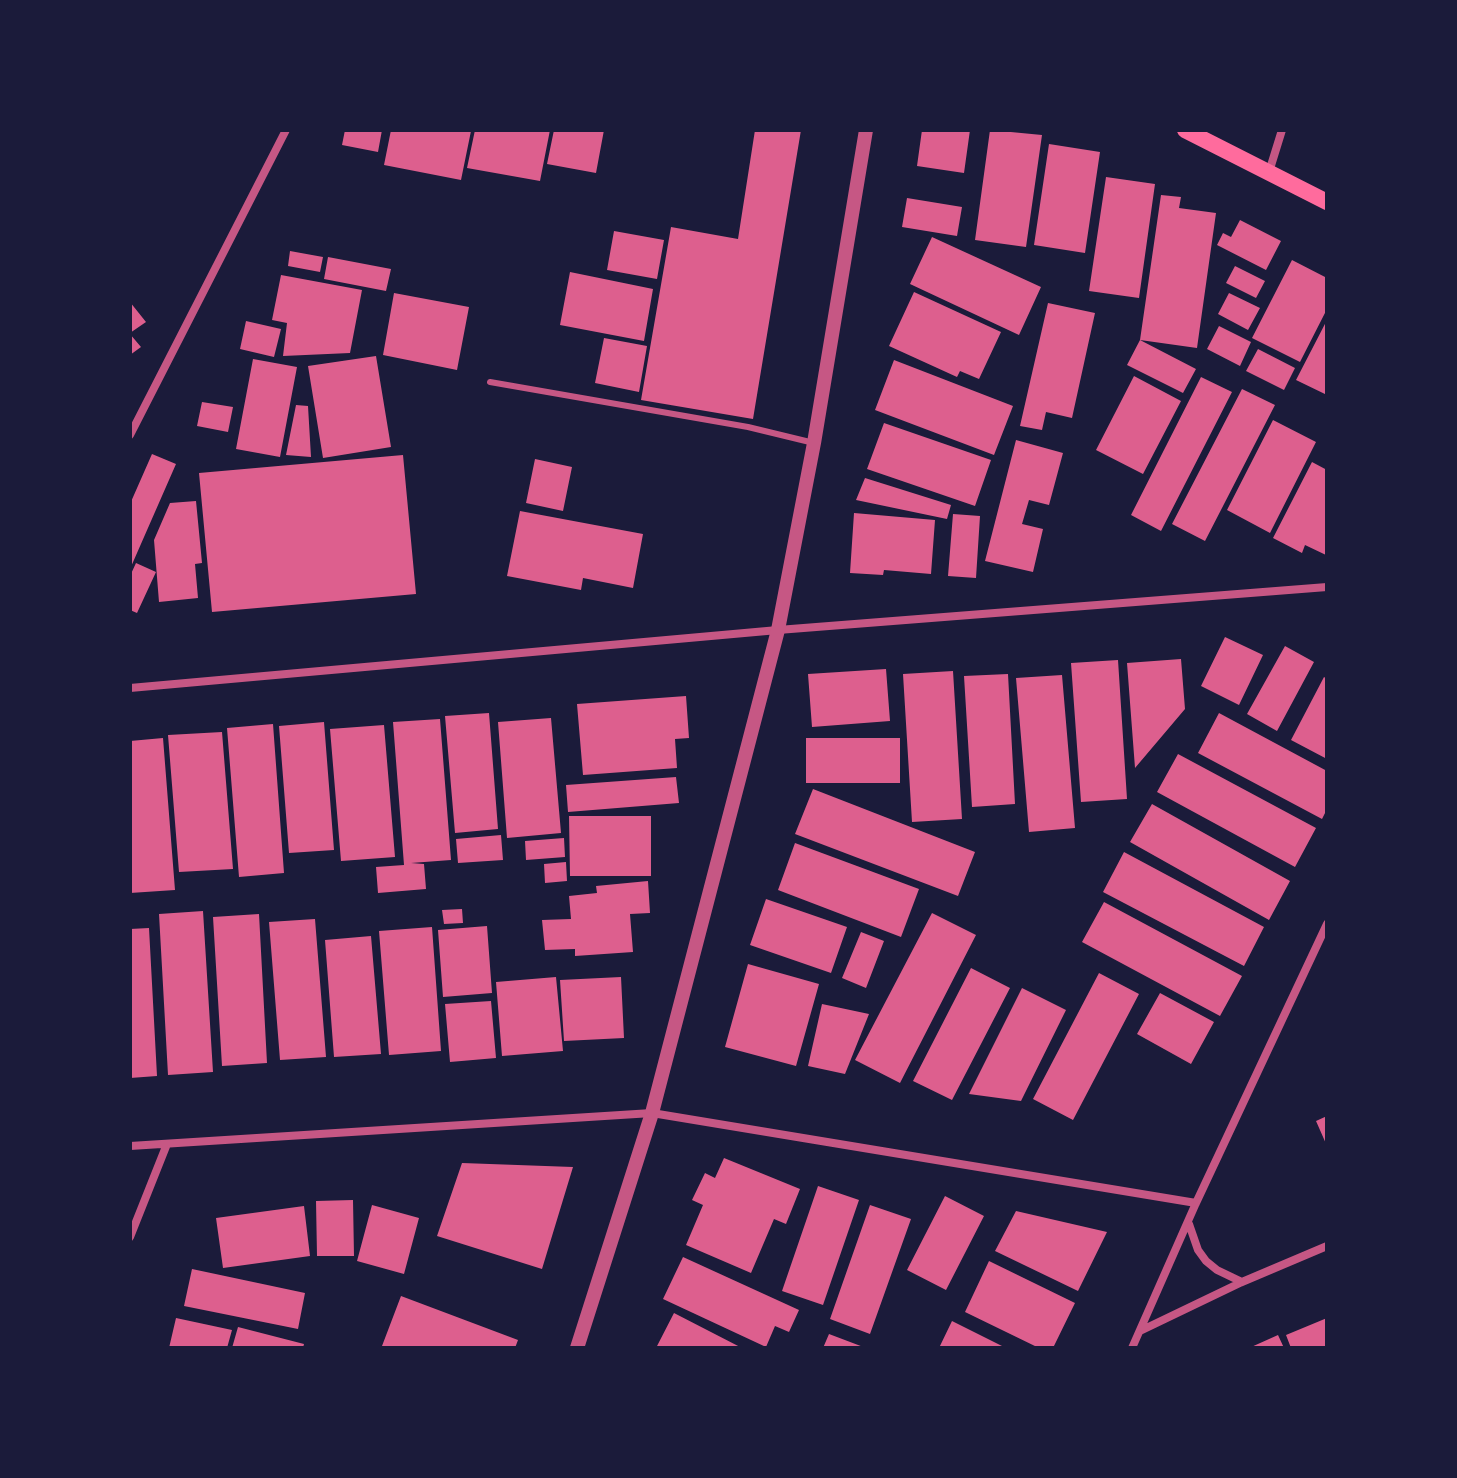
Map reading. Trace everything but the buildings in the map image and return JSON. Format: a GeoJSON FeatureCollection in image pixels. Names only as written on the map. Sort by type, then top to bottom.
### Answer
{"type":"FeatureCollection","features":[{"type":"Feature","properties":{"kind":"main road"},"geometry":{"type":"LineString","coordinates":[[1185,130],[1327,202]]}},
{"type":"Feature","properties":{"kind":"street"},"geometry":{"type":"LineString","coordinates":[[130,435],[286,130]]}},
{"type":"Feature","properties":{"kind":"street"},"geometry":{"type":"LineString","coordinates":[[577,1348],[652,1113],[778,630],[814,443],[866,130]]}},
{"type":"Feature","properties":{"kind":"street"},"geometry":{"type":"LineString","coordinates":[[1269,172],[1282,130]]}},
{"type":"Feature","properties":{"kind":"street"},"geometry":{"type":"LineString","coordinates":[[130,688],[778,630],[1327,587]]}},
{"type":"Feature","properties":{"kind":"street"},"geometry":{"type":"LineString","coordinates":[[1132,1348],[1196,1203],[1327,924]]}},
{"type":"Feature","properties":{"kind":"street"},"geometry":{"type":"LineString","coordinates":[[130,1146],[652,1113],[1196,1203]]}},
{"type":"Feature","properties":{"kind":"street"},"geometry":{"type":"LineString","coordinates":[[130,1237],[167,1144]]}},
{"type":"Feature","properties":{"kind":"street"},"geometry":{"type":"LineString","coordinates":[[1189,1224],[1198,1250],[1206,1261],[1242,1282]]}},
{"type":"Feature","properties":{"kind":"street"},"geometry":{"type":"LineString","coordinates":[[1140,1331],[1242,1282],[1327,1246]]}},
{"type":"Feature","properties":{"kind":"lane"},"geometry":{"type":"LineString","coordinates":[[490,382],[748,427],[814,443]]}}]}
